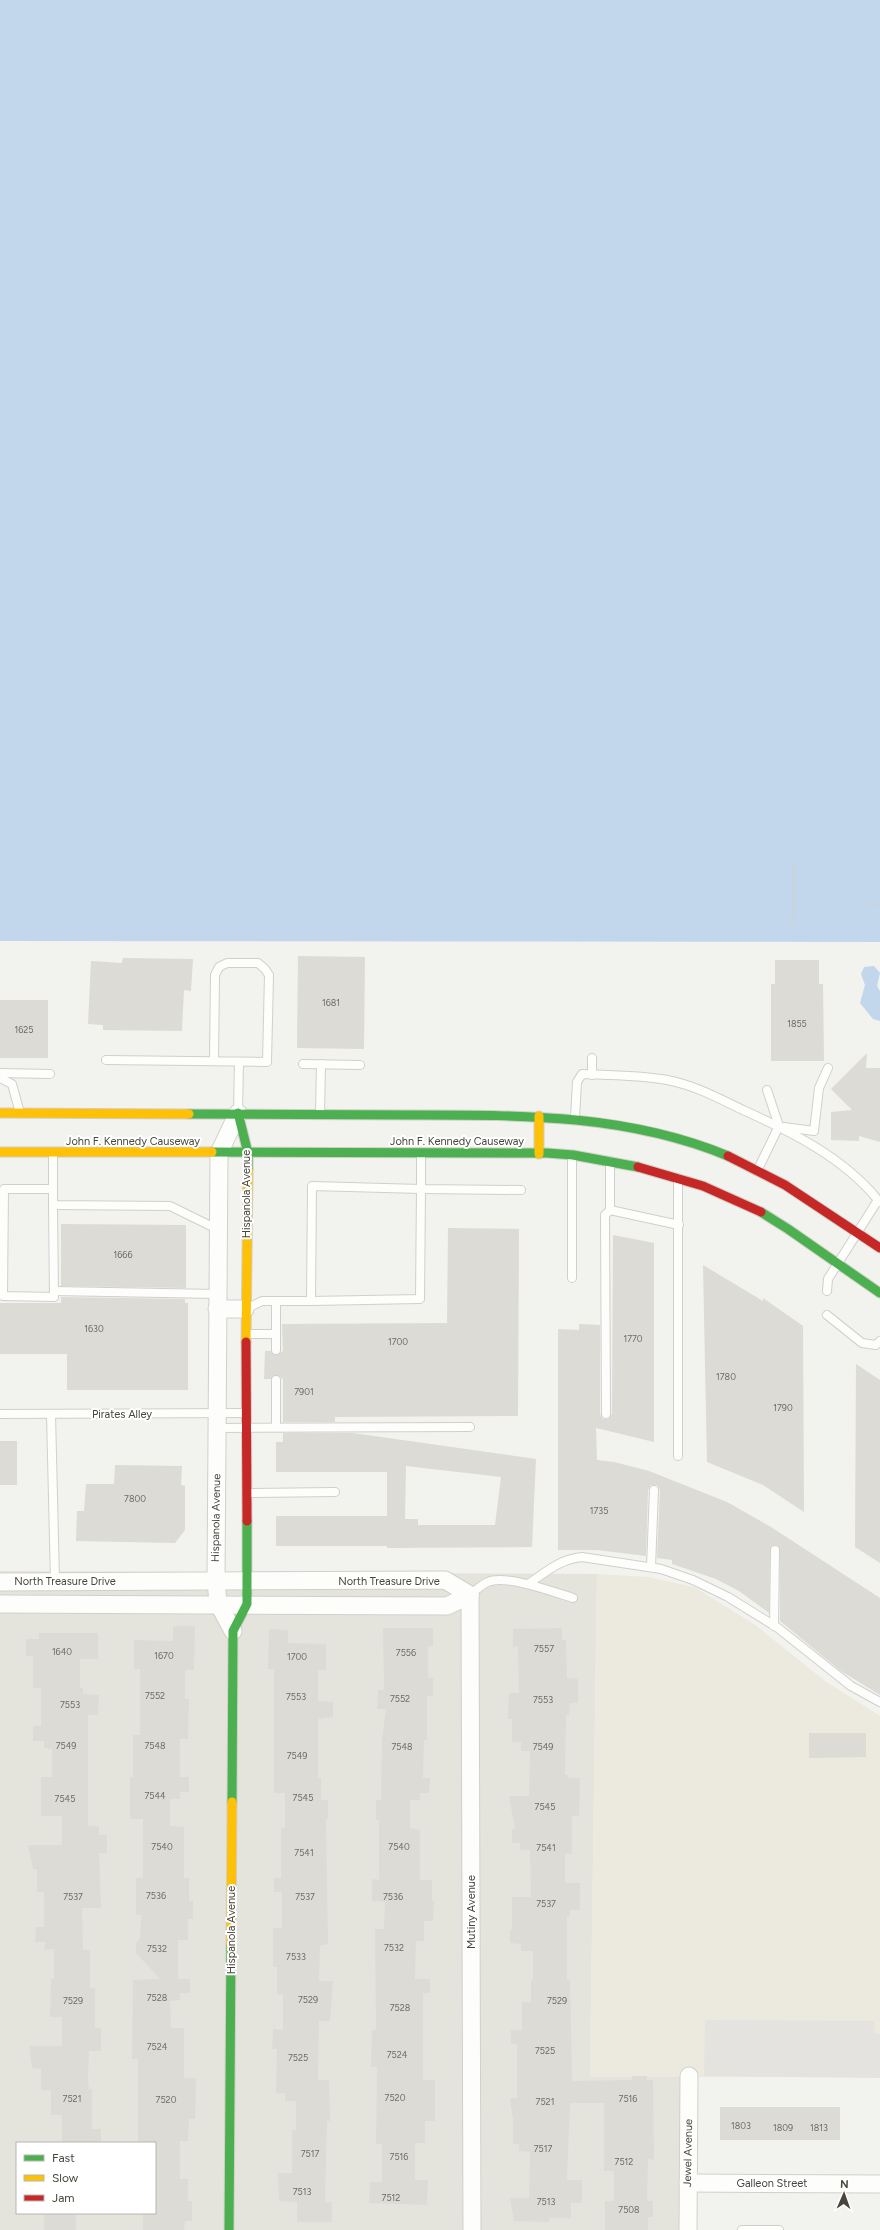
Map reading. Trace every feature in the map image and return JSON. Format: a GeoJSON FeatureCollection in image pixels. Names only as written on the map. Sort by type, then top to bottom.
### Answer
{"type":"FeatureCollection","features":[{"type":"Feature","properties":{"kind":"main road"},"geometry":{"type":"LineString","coordinates":[[0,1113],[238,1113],[539,1116],[610,1122],[661,1133],[690,1142],[758,1169],[821,1205],[880,1248]]}},
{"type":"Feature","properties":{"kind":"main road","name":"Hispanola Avenue"},"geometry":{"type":"LineString","coordinates":[[229,2230],[233,1631],[247,1604],[248,1582],[245,1334],[248,1153],[238,1113]]}},
{"type":"Feature","properties":{"kind":"main road"},"geometry":{"type":"LineString","coordinates":[[539,1116],[539,1154]]}},
{"type":"Feature","properties":{"kind":"main road","name":"John F. Kennedy Causeway"},"geometry":{"type":"LineString","coordinates":[[0,1152],[539,1154],[572,1155],[610,1161],[678,1177],[716,1191],[760,1212],[802,1238],[880,1293]]}},
{"type":"Feature","properties":{"kind":"street","name":"Hispanola Avenue"},"geometry":{"type":"LineString","coordinates":[[233,1631],[218,1603],[216,1580],[218,1421],[217,1302],[219,1153],[238,1113]]}},
{"type":"Feature","properties":{"kind":"street"},"geometry":{"type":"LineString","coordinates":[[217,1302],[246,1309]]}},
{"type":"Feature","properties":{"kind":"street","name":"North Treasure Drive"},"geometry":{"type":"LineString","coordinates":[[0,1582],[445,1580],[470,1594]]}},
{"type":"Feature","properties":{"kind":"street","name":"North Treasure Drive"},"geometry":{"type":"LineString","coordinates":[[0,1604],[218,1603],[447,1606],[470,1594]]}},
{"type":"Feature","properties":{"kind":"street","name":"Mutiny Avenue"},"geometry":{"type":"LineString","coordinates":[[470,1594],[472,2230]]}},
{"type":"Feature","properties":{"kind":"street","name":"Jewel Avenue"},"geometry":{"type":"LineString","coordinates":[[688,2230],[690,2076]]}},
{"type":"Feature","properties":{"kind":"street","name":"Galleon Street"},"geometry":{"type":"LineString","coordinates":[[688,2183],[880,2184]]}},
{"type":"Feature","properties":{"kind":"lane"},"geometry":{"type":"LineString","coordinates":[[106,1060],[267,1062],[269,975],[258,963],[227,963],[219,967],[215,975],[214,1061]]}},
{"type":"Feature","properties":{"kind":"lane"},"geometry":{"type":"LineString","coordinates":[[592,1058],[592,1075]]}},
{"type":"Feature","properties":{"kind":"lane"},"geometry":{"type":"LineString","coordinates":[[238,1113],[239,1062]]}},
{"type":"Feature","properties":{"kind":"lane"},"geometry":{"type":"LineString","coordinates":[[303,1064],[360,1065]]}},
{"type":"Feature","properties":{"kind":"lane"},"geometry":{"type":"LineString","coordinates":[[320,1114],[321,1064]]}},
{"type":"Feature","properties":{"kind":"lane"},"geometry":{"type":"LineString","coordinates":[[779,1126],[814,1131],[819,1088],[828,1068]]}},
{"type":"Feature","properties":{"kind":"lane"},"geometry":{"type":"LineString","coordinates":[[0,1073],[50,1074]]}},
{"type":"Feature","properties":{"kind":"lane"},"geometry":{"type":"LineString","coordinates":[[576,1118],[579,1076],[582,1074],[666,1080],[690,1085],[779,1126],[804,1140],[864,1182],[879,1201],[859,1233],[837,1263],[828,1279],[827,1291]]}},
{"type":"Feature","properties":{"kind":"lane"},"geometry":{"type":"LineString","coordinates":[[0,1078],[12,1084],[21,1113]]}},
{"type":"Feature","properties":{"kind":"lane"},"geometry":{"type":"LineString","coordinates":[[758,1169],[779,1126],[766,1090]]}},
{"type":"Feature","properties":{"kind":"lane"},"geometry":{"type":"LineString","coordinates":[[53,1152],[54,1297],[3,1296],[4,1189],[53,1189]]}},
{"type":"Feature","properties":{"kind":"lane"},"geometry":{"type":"LineString","coordinates":[[246,1309],[262,1301],[420,1299],[421,1153]]}},
{"type":"Feature","properties":{"kind":"lane"},"geometry":{"type":"LineString","coordinates":[[572,1155],[572,1278]]}},
{"type":"Feature","properties":{"kind":"lane"},"geometry":{"type":"LineString","coordinates":[[606,1414],[605,1215],[610,1210],[610,1161]]}},
{"type":"Feature","properties":{"kind":"lane"},"geometry":{"type":"LineString","coordinates":[[678,1177],[678,1456]]}},
{"type":"Feature","properties":{"kind":"lane"},"geometry":{"type":"LineString","coordinates":[[311,1301],[312,1186],[521,1190]]}},
{"type":"Feature","properties":{"kind":"lane"},"geometry":{"type":"LineString","coordinates":[[53,1205],[170,1206],[218,1229]]}},
{"type":"Feature","properties":{"kind":"lane"},"geometry":{"type":"LineString","coordinates":[[610,1210],[679,1225]]}},
{"type":"Feature","properties":{"kind":"lane"},"geometry":{"type":"LineString","coordinates":[[54,1291],[217,1302]]}},
{"type":"Feature","properties":{"kind":"lane"},"geometry":{"type":"LineString","coordinates":[[276,1301],[276,1350]]}},
{"type":"Feature","properties":{"kind":"lane"},"geometry":{"type":"LineString","coordinates":[[827,1314],[862,1343],[876,1345],[880,1341]]}},
{"type":"Feature","properties":{"kind":"lane"},"geometry":{"type":"LineString","coordinates":[[245,1334],[276,1334]]}},
{"type":"Feature","properties":{"kind":"lane"},"geometry":{"type":"LineString","coordinates":[[276,1380],[276,1427]]}},
{"type":"Feature","properties":{"kind":"lane","name":"Pirates Alley"},"geometry":{"type":"LineString","coordinates":[[0,1414],[51,1414],[218,1421],[245,1413]]}},
{"type":"Feature","properties":{"kind":"lane"},"geometry":{"type":"LineString","coordinates":[[51,1414],[55,1581]]}},
{"type":"Feature","properties":{"kind":"lane"},"geometry":{"type":"LineString","coordinates":[[218,1421],[245,1427],[470,1427]]}},
{"type":"Feature","properties":{"kind":"lane"},"geometry":{"type":"LineString","coordinates":[[650,1567],[654,1490]]}},
{"type":"Feature","properties":{"kind":"lane"},"geometry":{"type":"LineString","coordinates":[[246,1493],[335,1492]]}},
{"type":"Feature","properties":{"kind":"lane"},"geometry":{"type":"LineString","coordinates":[[774,1626],[775,1550]]}},
{"type":"Feature","properties":{"kind":"lane"},"geometry":{"type":"LineString","coordinates":[[528,1584],[557,1564],[569,1558],[582,1557],[650,1567],[693,1580],[728,1598],[774,1626],[851,1686],[880,1702]]}},
{"type":"Feature","properties":{"kind":"lane"},"geometry":{"type":"LineString","coordinates":[[470,1594],[489,1581],[528,1584],[573,1598]]}},
{"type":"Feature","properties":{"kind":"lane"},"geometry":{"type":"LineString","coordinates":[[742,2230],[779,2230]]}},
{"type":"Feature","properties":{"kind":"path"},"geometry":{"type":"LineString","coordinates":[[794,866],[794,920]]}},
{"type":"Feature","properties":{"kind":"path"},"geometry":{"type":"LineString","coordinates":[[864,904],[880,904]]}},
{"type":"Feature","properties":{"kind":"shaded area"},"geometry":{"type":"Polygon","coordinates":[[[0,1571],[597,1574],[590,2077],[689,2076],[688,2230],[0,2230],[0,1571]]]}},
{"type":"Feature","properties":{"kind":"shaded area"},"geometry":{"type":"Polygon","coordinates":[[[597,1574],[648,1577],[694,1587],[754,1624],[825,1681],[880,1716],[880,2077],[590,2077],[597,1574]]]}},
{"type":"Feature","properties":{"kind":"shaded area"},"geometry":{"type":"Polygon","coordinates":[[[705,2020],[875,2021],[874,2033],[880,2034],[880,2078],[704,2076],[705,2020]]]}},
{"type":"Feature","properties":{"kind":"water"},"geometry":{"type":"Polygon","coordinates":[[[0,0],[880,0],[880,942],[0,941],[0,0]]]}},
{"type":"Feature","properties":{"kind":"water"},"geometry":{"type":"Polygon","coordinates":[[[874,966],[880,973],[877,986],[880,991],[880,1021],[873,1019],[860,1003],[865,985],[861,974],[864,967],[874,966]]]}},
{"type":"Feature","properties":{"kind":"building"},"geometry":{"type":"Polygon","coordinates":[[[298,956],[365,957],[364,1049],[297,1048],[298,956]]]}},
{"type":"Feature","properties":{"kind":"building"},"geometry":{"type":"Polygon","coordinates":[[[123,958],[193,959],[191,991],[184,990],[182,1031],[103,1030],[103,1025],[88,1024],[91,961],[122,963],[123,958]]]}},
{"type":"Feature","properties":{"kind":"building"},"geometry":{"type":"Polygon","coordinates":[[[775,960],[819,960],[819,984],[823,984],[824,1061],[771,1061],[771,984],[775,984],[775,960]]]}},
{"type":"Feature","properties":{"kind":"building"},"geometry":{"type":"Polygon","coordinates":[[[0,1000],[48,1000],[48,1058],[0,1058],[0,1000]]]}},
{"type":"Feature","properties":{"kind":"building"},"geometry":{"type":"Polygon","coordinates":[[[867,1053],[866,1068],[880,1068],[880,1142],[859,1136],[859,1141],[831,1140],[831,1112],[852,1110],[831,1089],[867,1053]]]}},
{"type":"Feature","properties":{"kind":"building"},"geometry":{"type":"Polygon","coordinates":[[[61,1224],[186,1225],[186,1288],[61,1286],[61,1224]]]}},
{"type":"Feature","properties":{"kind":"building"},"geometry":{"type":"Polygon","coordinates":[[[448,1228],[519,1229],[518,1416],[335,1417],[335,1422],[283,1422],[283,1379],[276,1375],[271,1379],[264,1379],[265,1351],[271,1351],[276,1355],[283,1351],[282,1324],[447,1323],[448,1228]]]}},
{"type":"Feature","properties":{"kind":"building"},"geometry":{"type":"Polygon","coordinates":[[[613,1235],[654,1243],[654,1442],[596,1428],[597,1460],[614,1462],[649,1471],[727,1502],[771,1527],[880,1598],[880,1695],[841,1671],[780,1621],[780,1550],[778,1546],[773,1545],[770,1550],[769,1613],[739,1591],[716,1579],[672,1564],[672,1560],[657,1558],[660,1490],[657,1485],[651,1485],[648,1490],[646,1556],[597,1550],[558,1550],[558,1329],[579,1330],[579,1324],[600,1325],[600,1414],[603,1419],[608,1419],[612,1414],[613,1235]]]}},
{"type":"Feature","properties":{"kind":"building"},"geometry":{"type":"Polygon","coordinates":[[[703,1265],[763,1301],[763,1298],[803,1326],[804,1512],[763,1485],[707,1462],[703,1265]]]}},
{"type":"Feature","properties":{"kind":"building"},"geometry":{"type":"Polygon","coordinates":[[[61,1297],[185,1299],[185,1303],[188,1303],[188,1390],[67,1390],[67,1354],[0,1354],[0,1303],[61,1303],[61,1297]]]}},
{"type":"Feature","properties":{"kind":"building"},"geometry":{"type":"Polygon","coordinates":[[[856,1364],[880,1380],[880,1563],[855,1547],[856,1364]]]}},
{"type":"Feature","properties":{"kind":"building"},"geometry":{"type":"Polygon","coordinates":[[[283,1433],[353,1433],[536,1459],[532,1547],[387,1548],[387,1546],[276,1546],[276,1516],[387,1516],[387,1472],[276,1472],[276,1442],[283,1442],[283,1433]],[[406,1466],[405,1519],[418,1519],[418,1525],[495,1525],[501,1477],[406,1466]]]}},
{"type":"Feature","properties":{"kind":"building"},"geometry":{"type":"Polygon","coordinates":[[[0,1441],[17,1441],[17,1485],[0,1485],[0,1441]]]}},
{"type":"Feature","properties":{"kind":"building"},"geometry":{"type":"Polygon","coordinates":[[[115,1465],[182,1466],[181,1485],[185,1486],[185,1530],[175,1543],[76,1541],[77,1511],[84,1511],[86,1484],[114,1484],[115,1465]]]}},
{"type":"Feature","properties":{"kind":"building"},"geometry":{"type":"Polygon","coordinates":[[[173,1626],[195,1626],[194,1670],[185,1670],[185,1699],[189,1699],[188,1739],[180,1739],[180,1777],[189,1777],[189,1792],[180,1792],[180,1799],[170,1799],[170,1826],[184,1827],[184,1878],[189,1878],[189,1901],[193,1901],[193,1919],[188,1919],[188,1940],[178,1940],[178,1979],[190,1979],[190,1993],[180,1993],[180,2000],[170,2001],[171,2028],[184,2028],[184,2078],[196,2078],[195,2119],[189,2119],[188,2141],[180,2141],[180,2179],[188,2179],[188,2201],[192,2201],[192,2221],[185,2221],[184,2230],[143,2230],[143,2214],[156,2214],[156,2142],[138,2142],[138,2059],[132,2059],[133,1980],[160,1979],[136,1953],[136,1943],[140,1938],[141,1915],[136,1915],[136,1878],[143,1878],[143,1819],[130,1819],[130,1777],[133,1777],[133,1735],[140,1735],[140,1669],[134,1669],[134,1640],[173,1641],[173,1626]]]}},
{"type":"Feature","properties":{"kind":"building"},"geometry":{"type":"Polygon","coordinates":[[[383,1628],[433,1628],[433,1646],[428,1646],[428,1678],[433,1678],[433,1696],[427,1696],[427,1740],[424,1740],[423,1778],[430,1778],[429,1793],[420,1793],[420,1800],[410,1800],[410,1828],[420,1830],[420,1880],[432,1880],[432,1901],[434,1901],[433,1921],[424,1921],[424,1941],[416,1941],[415,1979],[430,1979],[430,1993],[423,1993],[423,2080],[435,2080],[435,2121],[425,2121],[425,2143],[415,2143],[415,2180],[428,2180],[427,2205],[369,2203],[370,2182],[382,2182],[382,2144],[376,2144],[377,2067],[371,2067],[372,2030],[376,2030],[375,1929],[384,1929],[385,1902],[372,1901],[372,1879],[379,1880],[379,1820],[376,1820],[376,1800],[381,1800],[382,1740],[386,1709],[377,1709],[378,1690],[384,1690],[383,1628]]]}},
{"type":"Feature","properties":{"kind":"building"},"geometry":{"type":"Polygon","coordinates":[[[562,1628],[562,1640],[566,1640],[567,1678],[578,1679],[578,1703],[570,1703],[569,1715],[566,1715],[565,1775],[568,1775],[568,1778],[580,1778],[579,1816],[572,1816],[572,1854],[565,1854],[565,1883],[580,1883],[580,1910],[570,1910],[570,1916],[567,1916],[567,1980],[570,1980],[572,2081],[632,2080],[632,2076],[647,2076],[647,2080],[653,2080],[654,2160],[648,2159],[647,2201],[653,2201],[653,2217],[648,2217],[648,2230],[605,2230],[605,2201],[614,2201],[614,2171],[604,2171],[604,2103],[570,2103],[567,2180],[582,2180],[582,2203],[571,2203],[571,2218],[549,2218],[549,2222],[514,2221],[510,2198],[529,2198],[530,2152],[519,2151],[519,2144],[513,2144],[513,2120],[510,2098],[517,2098],[517,2044],[511,2044],[511,2030],[522,2030],[522,2002],[531,2002],[531,1980],[533,1980],[533,1951],[521,1951],[521,1944],[510,1943],[510,1930],[512,1930],[512,1897],[531,1897],[530,1850],[520,1850],[520,1843],[512,1843],[512,1829],[515,1829],[509,1796],[529,1796],[530,1751],[521,1751],[521,1742],[512,1742],[512,1719],[508,1719],[509,1693],[519,1693],[518,1646],[513,1647],[513,1629],[562,1628]]]}},
{"type":"Feature","properties":{"kind":"building"},"geometry":{"type":"Polygon","coordinates":[[[269,1629],[288,1630],[288,1643],[326,1644],[326,1670],[318,1670],[318,1701],[333,1702],[333,1717],[318,1719],[318,1778],[321,1778],[321,1800],[328,1800],[328,1819],[326,1819],[328,1944],[320,1946],[319,1981],[333,1981],[330,2021],[319,2021],[318,2080],[329,2080],[330,2121],[327,2121],[325,2202],[332,2202],[332,2222],[297,2222],[297,2202],[279,2201],[278,2173],[292,2173],[292,2130],[296,2130],[296,2101],[285,2101],[285,2093],[276,2093],[277,2049],[272,2049],[273,2029],[283,2030],[283,1994],[277,1994],[277,1967],[273,1967],[273,1928],[282,1928],[282,1892],[274,1892],[274,1878],[281,1878],[281,1828],[285,1828],[285,1793],[274,1793],[274,1669],[268,1669],[269,1629]]]}},
{"type":"Feature","properties":{"kind":"building"},"geometry":{"type":"Polygon","coordinates":[[[39,1633],[98,1633],[98,1659],[80,1659],[80,1688],[83,1688],[83,1694],[99,1695],[98,1715],[88,1715],[88,1826],[99,1826],[99,1835],[107,1835],[107,1853],[99,1853],[101,1908],[82,1908],[83,1950],[90,1950],[90,1988],[95,1988],[95,2028],[101,2028],[101,2051],[89,2051],[88,2079],[89,2089],[92,2089],[92,2129],[101,2129],[101,2142],[62,2142],[62,2115],[51,2115],[51,2090],[41,2090],[41,2069],[32,2068],[29,2046],[62,2046],[62,2017],[50,2017],[51,1979],[54,1979],[54,1949],[44,1950],[45,1942],[35,1942],[36,1927],[44,1927],[44,1892],[37,1892],[37,1869],[33,1869],[28,1845],[62,1845],[62,1816],[41,1816],[41,1777],[52,1777],[52,1749],[44,1748],[44,1741],[33,1741],[33,1726],[41,1726],[41,1688],[33,1688],[33,1656],[26,1656],[26,1639],[39,1639],[39,1633]]]}},
{"type":"Feature","properties":{"kind":"building"},"geometry":{"type":"Polygon","coordinates":[[[809,1733],[866,1733],[866,1757],[809,1758],[809,1733]]]}},
{"type":"Feature","properties":{"kind":"building"},"geometry":{"type":"Polygon","coordinates":[[[720,2107],[840,2107],[840,2140],[720,2140],[720,2107]]]}},
{"type":"Feature","properties":{"kind":"building"},"geometry":{"type":"Polygon","coordinates":[[[44,2214],[76,2214],[76,2230],[44,2230],[44,2214]]]}},
{"type":"Feature","properties":{"kind":"traffic: fast"},"geometry":{"type":"LineString","coordinates":[[238,1113],[248,1153],[248,1169]]}},
{"type":"Feature","properties":{"kind":"traffic: fast"},"geometry":{"type":"LineString","coordinates":[[189,1114],[493,1116],[573,1120],[651,1132],[690,1142],[728,1156]]}},
{"type":"Feature","properties":{"kind":"traffic: fast"},"geometry":{"type":"LineString","coordinates":[[212,1152],[547,1153],[573,1155],[638,1167]]}},
{"type":"Feature","properties":{"kind":"traffic: fast"},"geometry":{"type":"LineString","coordinates":[[761,1212],[880,1293]]}},
{"type":"Feature","properties":{"kind":"traffic: fast"},"geometry":{"type":"LineString","coordinates":[[232,1802],[233,1631],[247,1604],[247,1521]]}},
{"type":"Feature","properties":{"kind":"traffic: fast"},"geometry":{"type":"LineString","coordinates":[[229,2230],[231,1945]]}},
{"type":"Feature","properties":{"kind":"traffic: slow"},"geometry":{"type":"LineString","coordinates":[[0,1113],[189,1114]]}},
{"type":"Feature","properties":{"kind":"traffic: slow"},"geometry":{"type":"LineString","coordinates":[[539,1116],[539,1154]]}},
{"type":"Feature","properties":{"kind":"traffic: slow"},"geometry":{"type":"LineString","coordinates":[[0,1152],[212,1152]]}},
{"type":"Feature","properties":{"kind":"traffic: slow"},"geometry":{"type":"LineString","coordinates":[[246,1342],[248,1169]]}},
{"type":"Feature","properties":{"kind":"traffic: slow"},"geometry":{"type":"LineString","coordinates":[[231,1945],[232,1802]]}},
{"type":"Feature","properties":{"kind":"traffic: jam"},"geometry":{"type":"LineString","coordinates":[[728,1156],[785,1185],[880,1248]]}},
{"type":"Feature","properties":{"kind":"traffic: jam"},"geometry":{"type":"LineString","coordinates":[[638,1167],[703,1186],[761,1212]]}},
{"type":"Feature","properties":{"kind":"traffic: jam"},"geometry":{"type":"LineString","coordinates":[[246,1342],[247,1521]]}}]}
